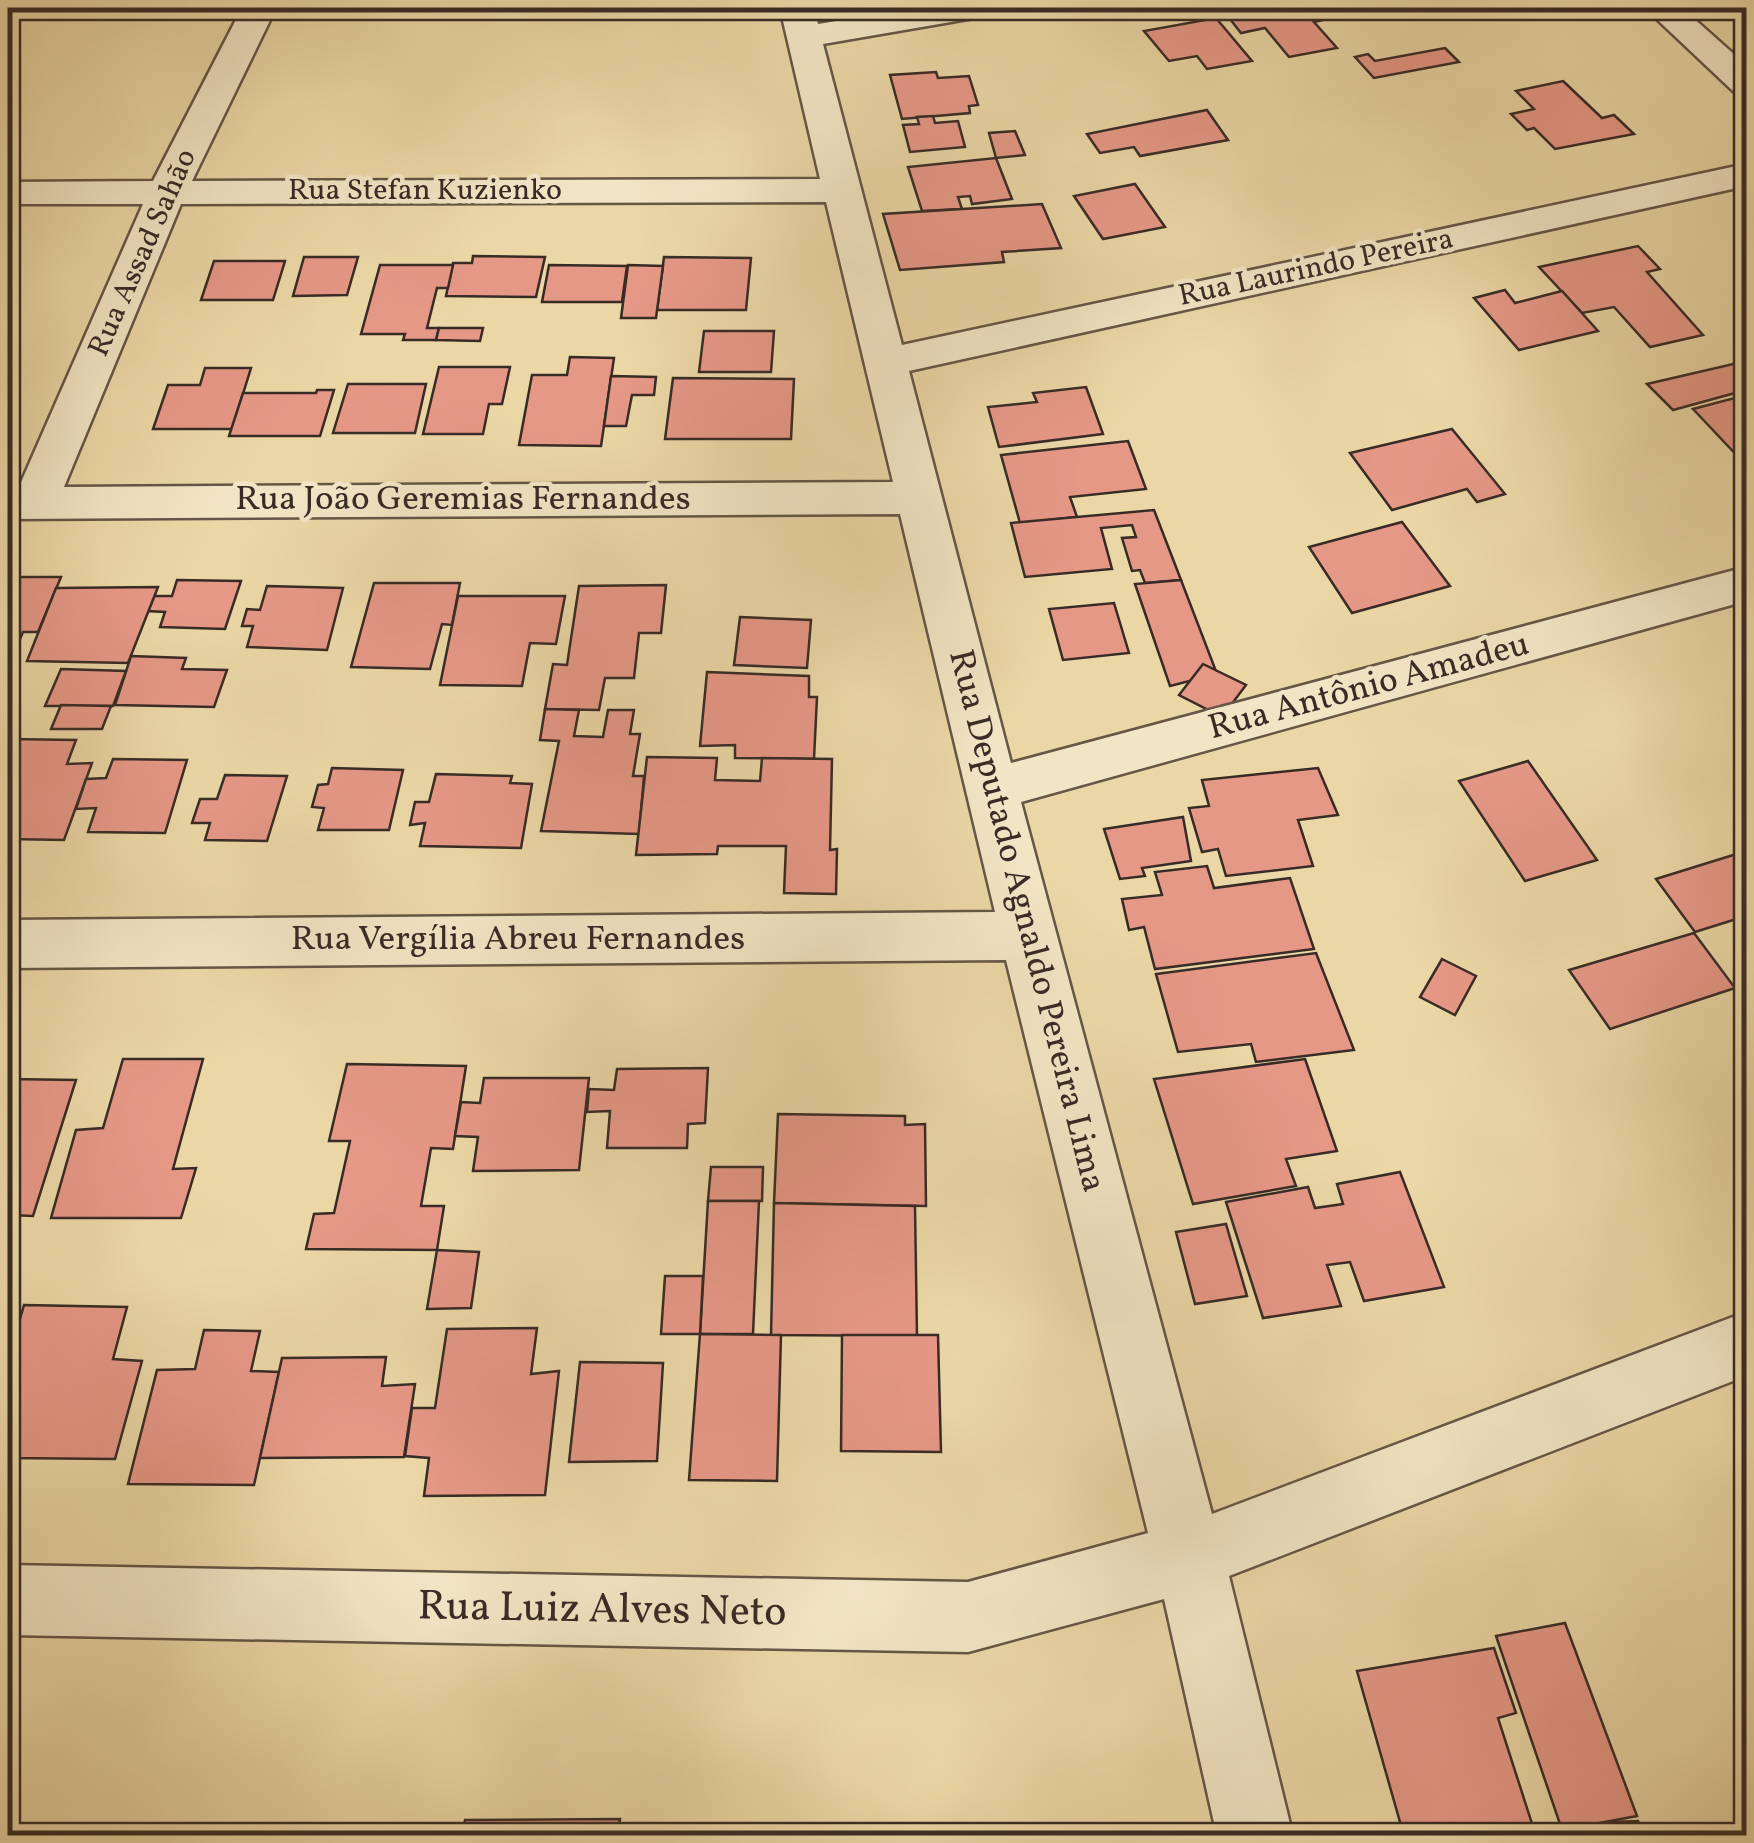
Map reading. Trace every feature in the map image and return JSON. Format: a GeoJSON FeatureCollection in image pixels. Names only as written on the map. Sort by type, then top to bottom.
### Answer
{"type":"FeatureCollection","features":[{"type":"Feature","properties":{"kind":"street","name":"Rua Assad Sahão"},"geometry":{"type":"LineString","coordinates":[[21,502],[167,192],[259,8]]}},
{"type":"Feature","properties":{"kind":"street"},"geometry":{"type":"LineString","coordinates":[[801,22],[974,8]]}},
{"type":"Feature","properties":{"kind":"street"},"geometry":{"type":"LineString","coordinates":[[1662,8],[1746,82]]}},
{"type":"Feature","properties":{"kind":"street","name":"Rua Deputado Agnaldo Pereira Lima"},"geometry":{"type":"LineString","coordinates":[[801,22],[1028,936],[1189,1558],[1254,1836]]}},
{"type":"Feature","properties":{"kind":"street","name":"Rua Laurindo Pereira"},"geometry":{"type":"LineString","coordinates":[[886,362],[1746,175]]}},
{"type":"Feature","properties":{"kind":"street","name":"Rua Stefan Kuzienko"},"geometry":{"type":"LineString","coordinates":[[8,193],[842,190]]}},
{"type":"Feature","properties":{"kind":"street","name":"Rua João Geremias Fernandes"},"geometry":{"type":"LineString","coordinates":[[21,502],[919,498]]}},
{"type":"Feature","properties":{"kind":"street","name":"Rua Antônio Amadeu"},"geometry":{"type":"LineString","coordinates":[[992,789],[1746,584]]}},
{"type":"Feature","properties":{"kind":"street","name":"Rua Vergília Abreu Fernandes"},"geometry":{"type":"LineString","coordinates":[[8,944],[1028,936]]}},
{"type":"Feature","properties":{"kind":"street","name":"Rua Luiz Alves Neto"},"geometry":{"type":"LineString","coordinates":[[8,1600],[968,1617],[1189,1558],[1746,1344]]}},
{"type":"Feature","properties":{"kind":"building"},"geometry":{"type":"Polygon","coordinates":[[[1264,8],[1312,8],[1323,20],[1314,22],[1337,48],[1289,57],[1265,28],[1241,33],[1226,14],[1264,8]]]}},
{"type":"Feature","properties":{"kind":"building"},"geometry":{"type":"Polygon","coordinates":[[[1439,8],[1490,8],[1492,9],[1450,18],[1439,8]]]}},
{"type":"Feature","properties":{"kind":"building"},"geometry":{"type":"Polygon","coordinates":[[[1216,18],[1252,61],[1207,69],[1197,56],[1169,61],[1144,31],[1216,18]]]}},
{"type":"Feature","properties":{"kind":"building"},"geometry":{"type":"Polygon","coordinates":[[[1445,48],[1459,62],[1374,78],[1355,57],[1368,54],[1375,61],[1445,48]]]}},
{"type":"Feature","properties":{"kind":"building"},"geometry":{"type":"Polygon","coordinates":[[[936,72],[938,78],[969,76],[978,105],[969,106],[970,113],[902,119],[890,75],[936,72]]]}},
{"type":"Feature","properties":{"kind":"building"},"geometry":{"type":"Polygon","coordinates":[[[1563,81],[1602,118],[1614,115],[1634,134],[1555,149],[1534,128],[1527,130],[1511,114],[1534,109],[1516,91],[1563,81]]]}},
{"type":"Feature","properties":{"kind":"building"},"geometry":{"type":"Polygon","coordinates":[[[1207,110],[1228,140],[1140,156],[1134,147],[1100,153],[1087,134],[1207,110]]]}},
{"type":"Feature","properties":{"kind":"building"},"geometry":{"type":"Polygon","coordinates":[[[933,116],[935,123],[958,121],[965,147],[910,152],[903,125],[919,124],[917,117],[933,116]]]}},
{"type":"Feature","properties":{"kind":"building"},"geometry":{"type":"Polygon","coordinates":[[[1015,131],[1025,155],[996,158],[989,133],[1015,131]]]}},
{"type":"Feature","properties":{"kind":"building"},"geometry":{"type":"Polygon","coordinates":[[[996,158],[1012,199],[972,204],[970,196],[958,197],[962,209],[922,211],[908,167],[996,158]]]}},
{"type":"Feature","properties":{"kind":"building"},"geometry":{"type":"Polygon","coordinates":[[[1135,184],[1165,227],[1103,239],[1074,196],[1135,184]]]}},
{"type":"Feature","properties":{"kind":"building"},"geometry":{"type":"Polygon","coordinates":[[[1042,204],[1061,248],[1002,252],[1004,262],[900,270],[883,214],[1042,204]]]}},
{"type":"Feature","properties":{"kind":"building"},"geometry":{"type":"Polygon","coordinates":[[[1638,246],[1660,269],[1647,272],[1703,335],[1650,347],[1614,307],[1582,313],[1539,267],[1638,246]]]}},
{"type":"Feature","properties":{"kind":"building"},"geometry":{"type":"Polygon","coordinates":[[[473,256],[545,257],[536,297],[446,296],[453,263],[472,263],[473,256]]]}},
{"type":"Feature","properties":{"kind":"building"},"geometry":{"type":"Polygon","coordinates":[[[304,257],[358,257],[347,295],[293,296],[304,257]]]}},
{"type":"Feature","properties":{"kind":"building"},"geometry":{"type":"Polygon","coordinates":[[[664,257],[751,258],[746,310],[657,310],[664,257]]]}},
{"type":"Feature","properties":{"kind":"building"},"geometry":{"type":"Polygon","coordinates":[[[214,261],[285,261],[273,300],[201,300],[214,261]]]}},
{"type":"Feature","properties":{"kind":"building"},"geometry":{"type":"Polygon","coordinates":[[[380,265],[453,265],[448,288],[437,288],[427,328],[439,328],[436,340],[403,340],[405,334],[361,334],[380,265]]]}},
{"type":"Feature","properties":{"kind":"building"},"geometry":{"type":"Polygon","coordinates":[[[549,265],[627,266],[622,302],[542,302],[549,265]]]}},
{"type":"Feature","properties":{"kind":"building"},"geometry":{"type":"Polygon","coordinates":[[[628,265],[663,266],[656,318],[621,318],[628,265]]]}},
{"type":"Feature","properties":{"kind":"building"},"geometry":{"type":"Polygon","coordinates":[[[1505,290],[1515,303],[1562,291],[1598,331],[1519,350],[1474,298],[1505,290]]]}},
{"type":"Feature","properties":{"kind":"building"},"geometry":{"type":"Polygon","coordinates":[[[439,328],[483,328],[480,341],[436,340],[439,328]]]}},
{"type":"Feature","properties":{"kind":"building"},"geometry":{"type":"Polygon","coordinates":[[[704,331],[774,331],[771,372],[699,372],[704,331]]]}},
{"type":"Feature","properties":{"kind":"building"},"geometry":{"type":"Polygon","coordinates":[[[570,357],[614,358],[601,446],[519,445],[532,375],[567,375],[570,357]]]}},
{"type":"Feature","properties":{"kind":"building"},"geometry":{"type":"Polygon","coordinates":[[[1746,361],[1746,390],[1673,410],[1647,384],[1746,361]]]}},
{"type":"Feature","properties":{"kind":"building"},"geometry":{"type":"Polygon","coordinates":[[[439,367],[510,367],[502,404],[489,404],[483,434],[423,434],[439,367]]]}},
{"type":"Feature","properties":{"kind":"building"},"geometry":{"type":"Polygon","coordinates":[[[205,368],[251,368],[232,429],[153,429],[168,385],[200,385],[205,368]]]}},
{"type":"Feature","properties":{"kind":"building"},"geometry":{"type":"Polygon","coordinates":[[[611,376],[656,377],[654,395],[632,395],[626,426],[604,426],[611,376]]]}},
{"type":"Feature","properties":{"kind":"building"},"geometry":{"type":"Polygon","coordinates":[[[673,378],[794,379],[791,439],[665,439],[673,378]]]}},
{"type":"Feature","properties":{"kind":"building"},"geometry":{"type":"Polygon","coordinates":[[[348,384],[426,384],[415,433],[333,433],[348,384]]]}},
{"type":"Feature","properties":{"kind":"building"},"geometry":{"type":"Polygon","coordinates":[[[1086,387],[1103,434],[999,447],[988,407],[1037,402],[1033,393],[1086,387]]]}},
{"type":"Feature","properties":{"kind":"building"},"geometry":{"type":"Polygon","coordinates":[[[334,390],[320,436],[229,436],[243,393],[334,390]]]}},
{"type":"Feature","properties":{"kind":"building"},"geometry":{"type":"Polygon","coordinates":[[[1746,395],[1746,465],[1693,409],[1746,395]]]}},
{"type":"Feature","properties":{"kind":"building"},"geometry":{"type":"Polygon","coordinates":[[[1452,429],[1505,494],[1477,502],[1467,489],[1392,510],[1350,453],[1452,429]]]}},
{"type":"Feature","properties":{"kind":"building"},"geometry":{"type":"Polygon","coordinates":[[[1128,441],[1146,489],[1070,497],[1077,517],[1020,523],[1001,455],[1128,441]]]}},
{"type":"Feature","properties":{"kind":"building"},"geometry":{"type":"Polygon","coordinates":[[[1154,510],[1181,580],[1145,583],[1140,570],[1132,571],[1122,538],[1136,537],[1132,525],[1101,528],[1112,569],[1025,577],[1011,523],[1154,510]]]}},
{"type":"Feature","properties":{"kind":"building"},"geometry":{"type":"Polygon","coordinates":[[[1402,522],[1450,586],[1352,613],[1309,547],[1402,522]]]}},
{"type":"Feature","properties":{"kind":"building"},"geometry":{"type":"Polygon","coordinates":[[[8,577],[61,577],[38,632],[23,632],[8,668],[8,577]]]}},
{"type":"Feature","properties":{"kind":"building"},"geometry":{"type":"Polygon","coordinates":[[[177,580],[241,581],[225,629],[160,627],[165,612],[147,611],[153,596],[172,596],[177,580]]]}},
{"type":"Feature","properties":{"kind":"building"},"geometry":{"type":"Polygon","coordinates":[[[1181,580],[1217,674],[1170,686],[1135,584],[1181,580]]]}},
{"type":"Feature","properties":{"kind":"building"},"geometry":{"type":"Polygon","coordinates":[[[374,583],[460,583],[452,625],[442,624],[430,669],[351,667],[374,583]]]}},
{"type":"Feature","properties":{"kind":"building"},"geometry":{"type":"Polygon","coordinates":[[[666,585],[661,633],[639,633],[634,678],[605,678],[599,710],[545,709],[553,664],[567,665],[579,586],[666,585]]]}},
{"type":"Feature","properties":{"kind":"building"},"geometry":{"type":"Polygon","coordinates":[[[267,586],[343,588],[327,650],[247,647],[253,626],[242,626],[247,609],[260,610],[267,586]]]}},
{"type":"Feature","properties":{"kind":"building"},"geometry":{"type":"Polygon","coordinates":[[[158,587],[128,663],[27,661],[56,588],[158,587]]]}},
{"type":"Feature","properties":{"kind":"building"},"geometry":{"type":"Polygon","coordinates":[[[458,596],[565,596],[556,644],[530,643],[522,686],[440,685],[458,596]]]}},
{"type":"Feature","properties":{"kind":"building"},"geometry":{"type":"Polygon","coordinates":[[[1114,603],[1129,653],[1063,660],[1049,609],[1114,603]]]}},
{"type":"Feature","properties":{"kind":"building"},"geometry":{"type":"Polygon","coordinates":[[[740,617],[811,620],[807,668],[734,665],[740,617]]]}},
{"type":"Feature","properties":{"kind":"building"},"geometry":{"type":"Polygon","coordinates":[[[131,656],[186,658],[182,669],[227,670],[214,707],[115,705],[131,656]]]}},
{"type":"Feature","properties":{"kind":"building"},"geometry":{"type":"Polygon","coordinates":[[[1203,664],[1246,685],[1222,717],[1179,695],[1203,664]]]}},
{"type":"Feature","properties":{"kind":"building"},"geometry":{"type":"Polygon","coordinates":[[[61,669],[126,671],[113,706],[45,706],[61,669]]]}},
{"type":"Feature","properties":{"kind":"building"},"geometry":{"type":"Polygon","coordinates":[[[707,672],[809,676],[809,697],[817,697],[814,759],[735,758],[735,745],[700,746],[707,672]]]}},
{"type":"Feature","properties":{"kind":"building"},"geometry":{"type":"Polygon","coordinates":[[[61,705],[111,706],[102,729],[51,729],[61,705]]]}},
{"type":"Feature","properties":{"kind":"building"},"geometry":{"type":"Polygon","coordinates":[[[545,709],[579,710],[574,736],[603,737],[608,710],[634,710],[630,734],[640,734],[633,776],[644,776],[639,834],[541,831],[559,741],[540,740],[545,709]]]}},
{"type":"Feature","properties":{"kind":"building"},"geometry":{"type":"Polygon","coordinates":[[[8,739],[76,740],[67,764],[92,763],[64,840],[8,839],[8,739]]]}},
{"type":"Feature","properties":{"kind":"building"},"geometry":{"type":"Polygon","coordinates":[[[647,757],[717,758],[715,780],[760,781],[762,758],[832,759],[830,850],[837,849],[836,894],[784,893],[786,846],[718,846],[717,854],[636,855],[647,757]]]}},
{"type":"Feature","properties":{"kind":"building"},"geometry":{"type":"Polygon","coordinates":[[[113,759],[187,760],[165,833],[88,832],[96,808],[76,809],[86,779],[106,778],[113,759]]]}},
{"type":"Feature","properties":{"kind":"building"},"geometry":{"type":"Polygon","coordinates":[[[1528,761],[1597,860],[1525,881],[1459,781],[1528,761]]]}},
{"type":"Feature","properties":{"kind":"building"},"geometry":{"type":"Polygon","coordinates":[[[332,768],[403,770],[389,830],[318,830],[324,808],[312,807],[318,785],[328,784],[332,768]]]}},
{"type":"Feature","properties":{"kind":"building"},"geometry":{"type":"Polygon","coordinates":[[[1318,768],[1338,815],[1298,820],[1313,866],[1226,876],[1218,849],[1202,852],[1189,808],[1209,806],[1202,780],[1318,768]]]}},
{"type":"Feature","properties":{"kind":"building"},"geometry":{"type":"Polygon","coordinates":[[[436,774],[512,776],[510,783],[532,784],[521,848],[420,846],[425,823],[410,825],[415,802],[429,802],[436,774]]]}},
{"type":"Feature","properties":{"kind":"building"},"geometry":{"type":"Polygon","coordinates":[[[225,775],[287,776],[267,841],[205,840],[210,823],[192,823],[200,799],[217,799],[225,775]]]}},
{"type":"Feature","properties":{"kind":"building"},"geometry":{"type":"Polygon","coordinates":[[[1183,817],[1191,861],[1142,868],[1145,876],[1120,879],[1104,829],[1183,817]]]}},
{"type":"Feature","properties":{"kind":"building"},"geometry":{"type":"Polygon","coordinates":[[[1746,851],[1746,916],[1695,932],[1656,879],[1746,851]]]}},
{"type":"Feature","properties":{"kind":"building"},"geometry":{"type":"Polygon","coordinates":[[[1207,866],[1214,888],[1290,878],[1314,949],[1155,969],[1144,927],[1129,930],[1122,899],[1162,895],[1155,872],[1207,866]]]}},
{"type":"Feature","properties":{"kind":"building"},"geometry":{"type":"Polygon","coordinates":[[[1694,933],[1735,988],[1610,1029],[1569,970],[1694,933]]]}},
{"type":"Feature","properties":{"kind":"building"},"geometry":{"type":"Polygon","coordinates":[[[1316,953],[1354,1050],[1256,1062],[1251,1044],[1178,1052],[1156,974],[1316,953]]]}},
{"type":"Feature","properties":{"kind":"building"},"geometry":{"type":"Polygon","coordinates":[[[1442,959],[1476,976],[1455,1015],[1420,997],[1442,959]]]}},
{"type":"Feature","properties":{"kind":"building"},"geometry":{"type":"Polygon","coordinates":[[[123,1059],[203,1059],[173,1169],[196,1168],[181,1218],[51,1218],[76,1130],[103,1128],[123,1059]]]}},
{"type":"Feature","properties":{"kind":"building"},"geometry":{"type":"Polygon","coordinates":[[[1305,1059],[1337,1151],[1286,1159],[1296,1186],[1193,1204],[1154,1079],[1305,1059]]]}},
{"type":"Feature","properties":{"kind":"building"},"geometry":{"type":"Polygon","coordinates":[[[347,1064],[466,1066],[453,1149],[431,1148],[421,1206],[444,1206],[437,1250],[306,1249],[314,1214],[334,1213],[350,1141],[329,1141],[347,1064]]]}},
{"type":"Feature","properties":{"kind":"building"},"geometry":{"type":"Polygon","coordinates":[[[708,1068],[705,1123],[688,1124],[687,1148],[607,1148],[610,1111],[587,1112],[589,1089],[614,1090],[617,1069],[708,1068]]]}},
{"type":"Feature","properties":{"kind":"building"},"geometry":{"type":"Polygon","coordinates":[[[484,1078],[589,1078],[579,1170],[473,1171],[478,1137],[455,1136],[461,1102],[480,1103],[484,1078]]]}},
{"type":"Feature","properties":{"kind":"building"},"geometry":{"type":"Polygon","coordinates":[[[8,1079],[76,1080],[33,1216],[10,1215],[8,1223],[8,1079]]]}},
{"type":"Feature","properties":{"kind":"building"},"geometry":{"type":"Polygon","coordinates":[[[778,1114],[905,1116],[905,1125],[925,1124],[926,1206],[774,1203],[778,1114]]]}},
{"type":"Feature","properties":{"kind":"building"},"geometry":{"type":"Polygon","coordinates":[[[711,1167],[763,1167],[762,1201],[708,1201],[711,1167]]]}},
{"type":"Feature","properties":{"kind":"building"},"geometry":{"type":"Polygon","coordinates":[[[1400,1172],[1444,1287],[1364,1301],[1350,1262],[1327,1265],[1341,1306],[1263,1318],[1226,1202],[1308,1187],[1315,1208],[1343,1204],[1337,1184],[1400,1172]]]}},
{"type":"Feature","properties":{"kind":"building"},"geometry":{"type":"Polygon","coordinates":[[[708,1201],[759,1201],[753,1334],[700,1334],[708,1201]]]}},
{"type":"Feature","properties":{"kind":"building"},"geometry":{"type":"Polygon","coordinates":[[[774,1203],[915,1206],[917,1336],[771,1335],[774,1203]]]}},
{"type":"Feature","properties":{"kind":"building"},"geometry":{"type":"Polygon","coordinates":[[[1226,1224],[1247,1296],[1195,1304],[1176,1232],[1226,1224]]]}},
{"type":"Feature","properties":{"kind":"building"},"geometry":{"type":"Polygon","coordinates":[[[437,1250],[479,1252],[471,1308],[427,1309],[437,1250]]]}},
{"type":"Feature","properties":{"kind":"building"},"geometry":{"type":"Polygon","coordinates":[[[665,1276],[703,1276],[700,1334],[661,1334],[665,1276]]]}},
{"type":"Feature","properties":{"kind":"building"},"geometry":{"type":"Polygon","coordinates":[[[24,1305],[127,1307],[113,1359],[142,1361],[115,1459],[8,1458],[8,1402],[16,1384],[8,1383],[8,1360],[24,1305]]]}},
{"type":"Feature","properties":{"kind":"building"},"geometry":{"type":"Polygon","coordinates":[[[537,1328],[531,1374],[559,1371],[545,1495],[424,1496],[429,1458],[405,1456],[412,1408],[435,1408],[447,1329],[537,1328]]]}},
{"type":"Feature","properties":{"kind":"building"},"geometry":{"type":"Polygon","coordinates":[[[204,1330],[260,1331],[251,1371],[279,1372],[254,1485],[128,1484],[157,1370],[195,1369],[204,1330]]]}},
{"type":"Feature","properties":{"kind":"building"},"geometry":{"type":"Polygon","coordinates":[[[700,1334],[781,1335],[777,1481],[689,1480],[700,1334]]]}},
{"type":"Feature","properties":{"kind":"building"},"geometry":{"type":"Polygon","coordinates":[[[842,1335],[938,1335],[941,1452],[841,1451],[842,1335]]]}},
{"type":"Feature","properties":{"kind":"building"},"geometry":{"type":"Polygon","coordinates":[[[386,1357],[382,1386],[415,1384],[404,1457],[260,1458],[282,1358],[386,1357]]]}},
{"type":"Feature","properties":{"kind":"building"},"geometry":{"type":"Polygon","coordinates":[[[580,1362],[663,1363],[657,1461],[569,1462],[580,1362]]]}},
{"type":"Feature","properties":{"kind":"building"},"geometry":{"type":"Polygon","coordinates":[[[1565,1623],[1637,1816],[1562,1830],[1496,1636],[1565,1623]]]}},
{"type":"Feature","properties":{"kind":"building"},"geometry":{"type":"Polygon","coordinates":[[[1494,1648],[1516,1713],[1498,1718],[1536,1836],[1404,1836],[1357,1671],[1494,1648]]]}},
{"type":"Feature","properties":{"kind":"building"},"geometry":{"type":"Polygon","coordinates":[[[620,1819],[618,1836],[463,1836],[465,1820],[620,1819]]]}},
{"type":"Feature","properties":{"kind":"building"},"geometry":{"type":"Polygon","coordinates":[[[1638,1821],[1644,1836],[1619,1836],[1613,1822],[1638,1821]]]}},
{"type":"Feature","properties":{"kind":"building"},"geometry":{"type":"Polygon","coordinates":[[[143,1828],[141,1836],[8,1836],[8,1829],[143,1828]]]}}]}
